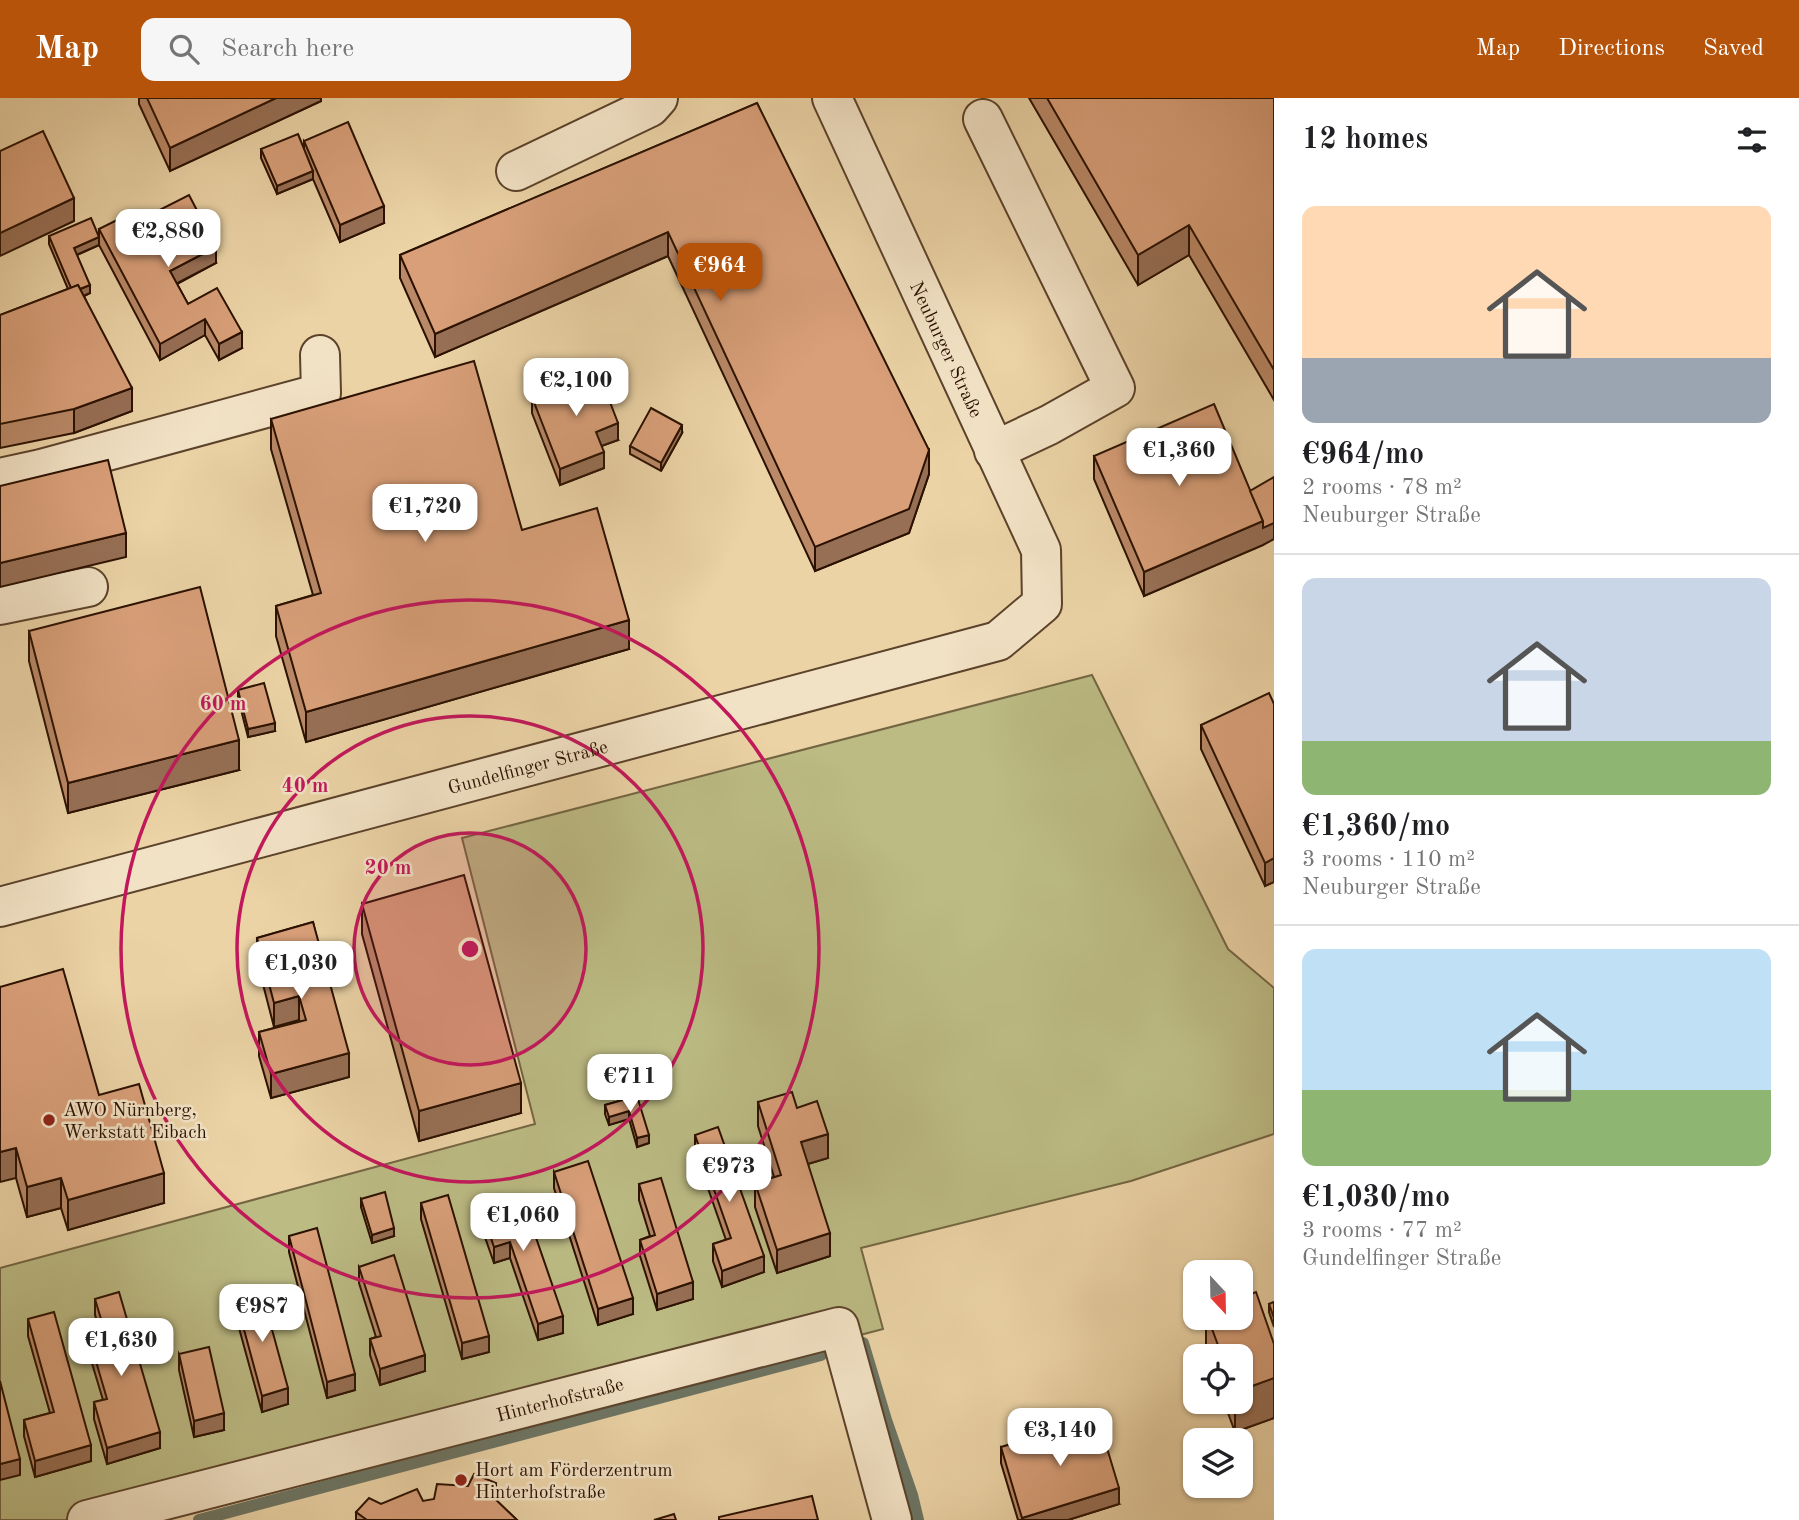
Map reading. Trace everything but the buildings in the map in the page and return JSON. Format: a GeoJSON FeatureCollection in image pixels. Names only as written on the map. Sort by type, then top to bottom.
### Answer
{"type":"FeatureCollection","features":[{"type":"Feature","properties":{"kind":"street"},"geometry":{"type":"LineString","coordinates":[[516,171],[650,107],[658,98]]}},
{"type":"Feature","properties":{"kind":"street","name":"Neuburger Straße"},"geometry":{"type":"LineString","coordinates":[[832,98],[1041,550],[1042,604]]}},
{"type":"Feature","properties":{"kind":"street"},"geometry":{"type":"LineString","coordinates":[[983,119],[1115,388],[995,451]]}},
{"type":"Feature","properties":{"kind":"street"},"geometry":{"type":"LineString","coordinates":[[0,478],[321,393],[320,355]]}},
{"type":"Feature","properties":{"kind":"street"},"geometry":{"type":"LineString","coordinates":[[0,606],[88,587]]}},
{"type":"Feature","properties":{"kind":"street","name":"Gundelfinger Straße"},"geometry":{"type":"LineString","coordinates":[[0,907],[998,641],[1042,604]]}},
{"type":"Feature","properties":{"kind":"street","name":"Hinterhofstraße"},"geometry":{"type":"LineString","coordinates":[[87,1520],[839,1327],[892,1520]]}},
{"type":"Feature","properties":{"kind":"shaded area"},"geometry":{"type":"Polygon","coordinates":[[[1092,675],[1228,949],[1274,988],[1274,1134],[1131,1181],[861,1248],[883,1329],[154,1520],[0,1520],[0,1268],[535,1124],[462,838],[1092,675]]]}},
{"type":"Feature","properties":{"kind":"waterway"},"geometry":{"type":"LineString","coordinates":[[863,1343],[918,1520]]}},
{"type":"Feature","properties":{"kind":"waterway"},"geometry":{"type":"LineString","coordinates":[[199,1520],[821,1355]]}},
{"type":"Feature","properties":{"kind":"place","name":"AWO Nürnberg, Werkstatt Eibach"},"geometry":{"type":"Point","coordinates":[49,1120]}},
{"type":"Feature","properties":{"kind":"place","name":"Hort am Förderzentrum Hinterhofstraße"},"geometry":{"type":"Point","coordinates":[461,1480]}}]}
